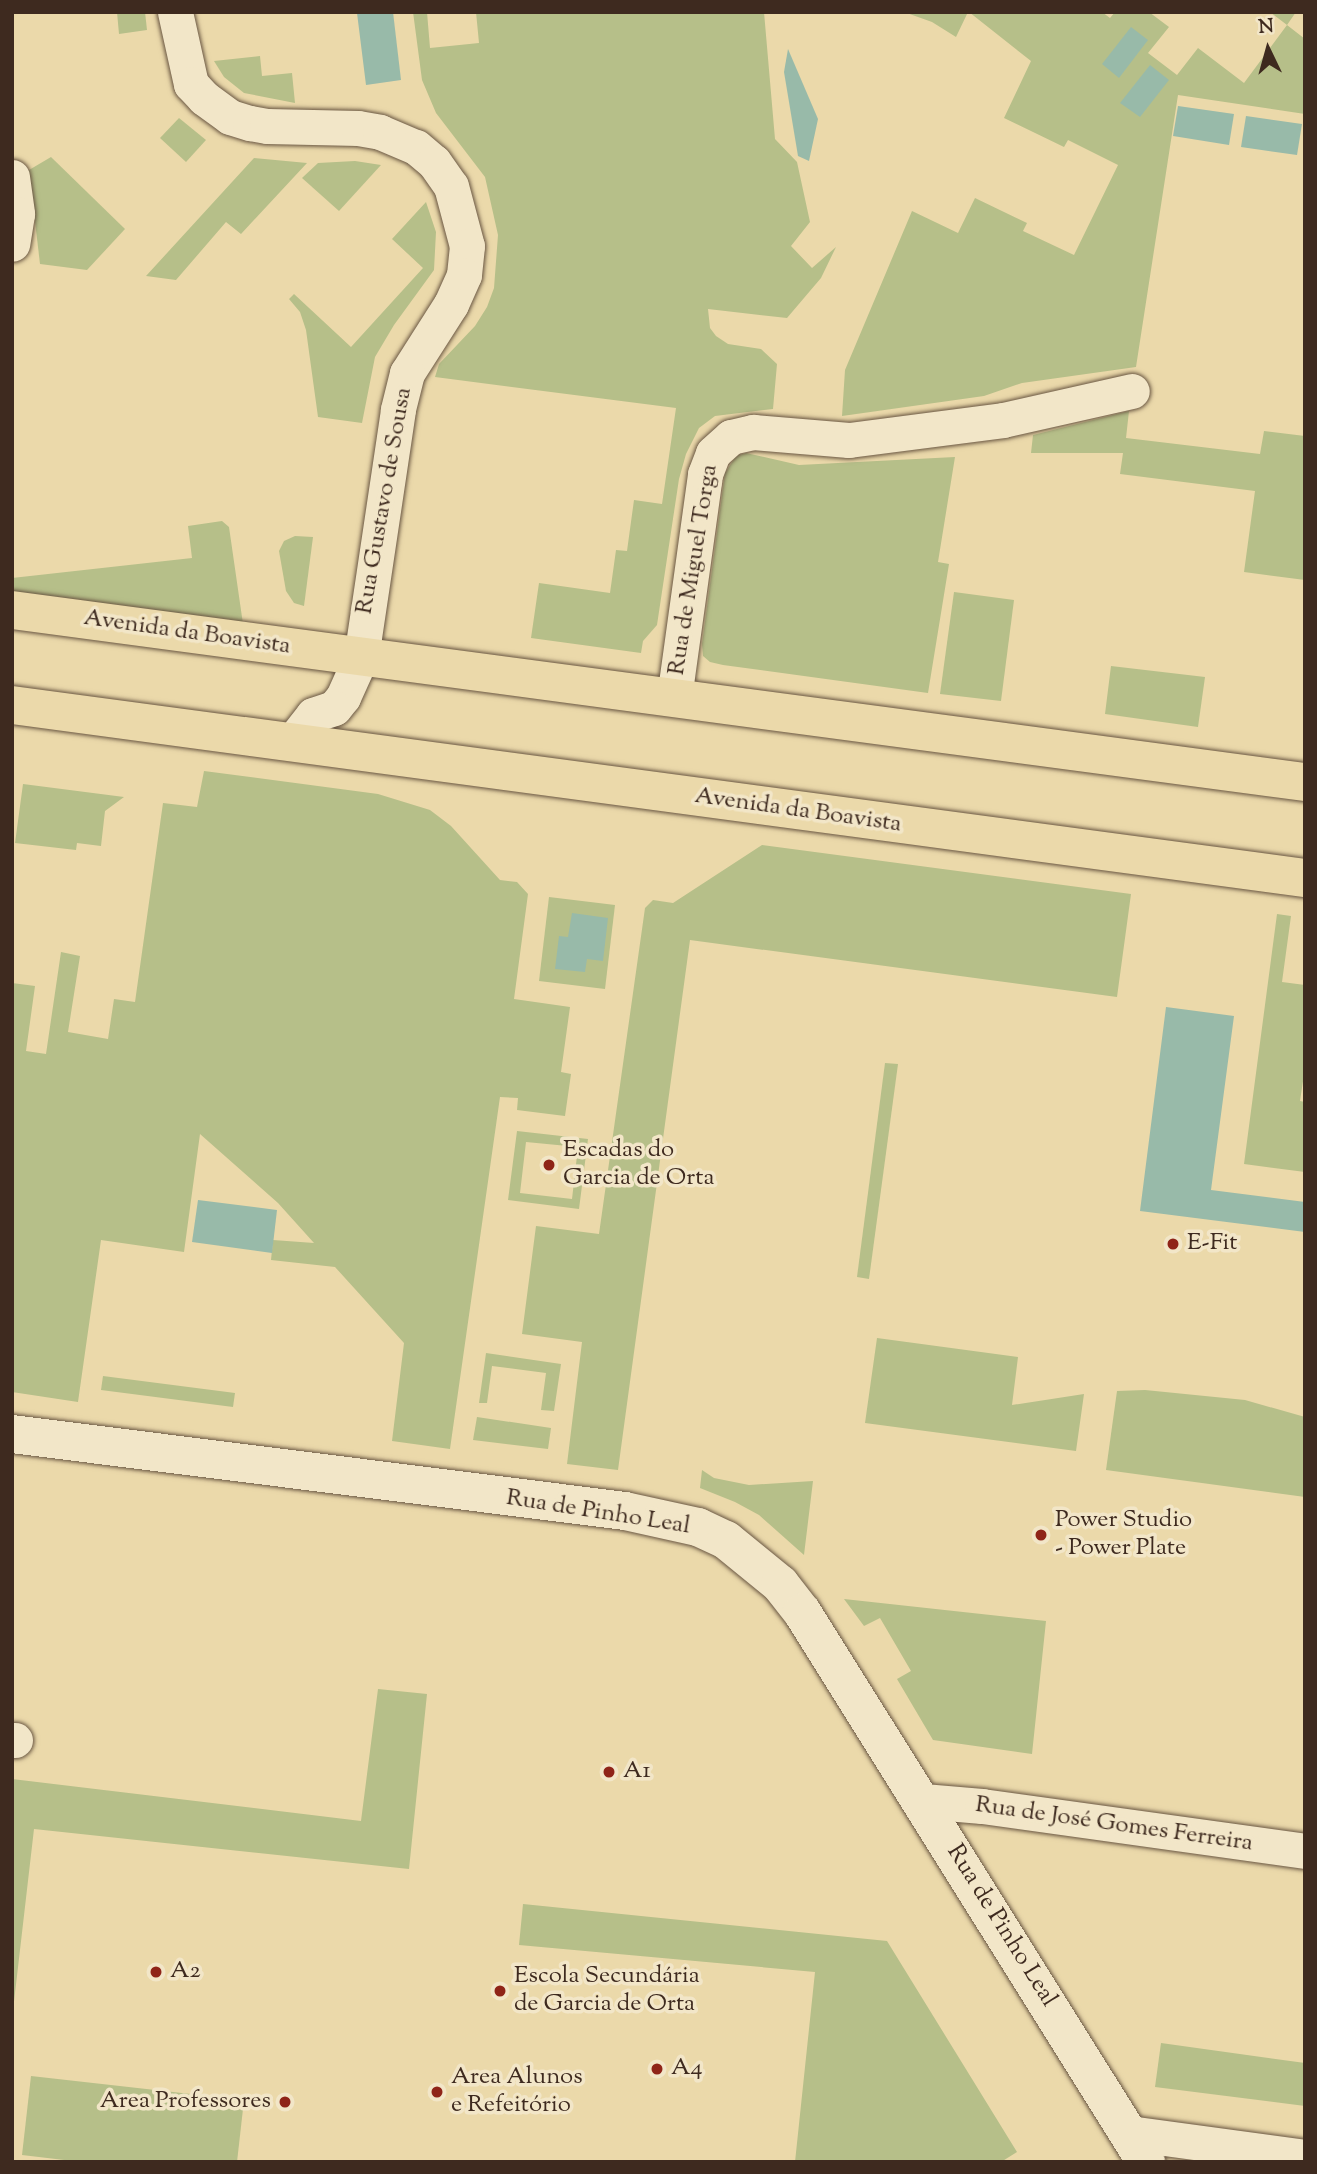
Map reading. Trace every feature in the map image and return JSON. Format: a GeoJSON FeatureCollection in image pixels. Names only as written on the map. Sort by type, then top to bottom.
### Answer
{"type":"FeatureCollection","features":[{"type":"Feature","properties":{"kind":"main road","name":"Avenida da Boavista"},"geometry":{"type":"LineString","coordinates":[[12,610],[1305,782]]}},
{"type":"Feature","properties":{"kind":"main road","name":"Avenida da Boavista"},"geometry":{"type":"LineString","coordinates":[[12,705],[1305,878]]}},
{"type":"Feature","properties":{"kind":"street","name":"Rua Gustavo de Sousa"},"geometry":{"type":"LineString","coordinates":[[175,12],[191,84],[204,98],[230,117],[267,127],[358,128],[380,132],[416,147],[434,162],[451,186],[461,214],[467,246],[464,275],[451,304],[407,373],[398,410],[361,657]]}},
{"type":"Feature","properties":{"kind":"street"},"geometry":{"type":"LineString","coordinates":[[12,177],[17,214],[12,244]]}},
{"type":"Feature","properties":{"kind":"street","name":"Rua de Miguel Torga"},"geometry":{"type":"LineString","coordinates":[[674,698],[705,474],[713,453],[732,437],[753,432],[849,440],[1003,420],[1132,391]]}},
{"type":"Feature","properties":{"kind":"street"},"geometry":{"type":"LineString","coordinates":[[292,741],[313,715],[334,708],[343,697],[361,657]]}},
{"type":"Feature","properties":{"kind":"street","name":"Rua de Pinho Leal"},"geometry":{"type":"LineString","coordinates":[[12,1434],[625,1511],[698,1527],[726,1540],[780,1584],[802,1612],[923,1801],[1137,2148]]}},
{"type":"Feature","properties":{"kind":"street","name":"Rua de José Gomes Ferreira"},"geometry":{"type":"LineString","coordinates":[[923,1801],[982,1806],[1305,1851]]}},
{"type":"Feature","properties":{"kind":"street"},"geometry":{"type":"LineString","coordinates":[[1137,2148],[1305,2157]]}},
{"type":"Feature","properties":{"kind":"green space"},"geometry":{"type":"Polygon","coordinates":[[[117,12],[145,12],[147,30],[119,34],[117,12]]]}},
{"type":"Feature","properties":{"kind":"green space"},"geometry":{"type":"Polygon","coordinates":[[[413,12],[427,12],[430,48],[479,43],[476,12],[764,12],[775,139],[797,162],[810,222],[791,246],[812,268],[836,247],[821,278],[787,318],[708,309],[710,328],[716,336],[728,344],[761,349],[777,364],[773,409],[715,416],[699,428],[686,454],[679,479],[657,625],[643,641],[641,653],[531,638],[539,583],[610,593],[616,550],[627,551],[634,500],[662,504],[676,408],[435,377],[439,364],[475,326],[487,307],[494,288],[498,235],[485,177],[436,113],[422,80],[413,12]]]}},
{"type":"Feature","properties":{"kind":"green space"},"geometry":{"type":"Polygon","coordinates":[[[904,12],[968,12],[956,37],[932,22],[904,12]]]}},
{"type":"Feature","properties":{"kind":"green space"},"geometry":{"type":"Polygon","coordinates":[[[969,12],[1102,12],[1110,18],[1115,12],[1149,12],[1169,27],[1148,53],[1177,75],[1198,48],[1244,83],[1287,25],[1305,39],[1305,114],[1178,95],[1136,367],[1022,383],[984,396],[842,416],[845,370],[912,211],[958,233],[975,198],[1027,223],[1023,231],[1074,255],[1118,165],[1068,140],[1064,147],[1004,118],[1031,61],[969,12]]]}},
{"type":"Feature","properties":{"kind":"green space"},"geometry":{"type":"Polygon","coordinates":[[[1270,12],[1296,12],[1287,25],[1270,12]]]}},
{"type":"Feature","properties":{"kind":"green space"},"geometry":{"type":"Polygon","coordinates":[[[260,56],[262,76],[292,73],[295,103],[244,93],[224,77],[214,61],[260,56]]]}},
{"type":"Feature","properties":{"kind":"green space"},"geometry":{"type":"Polygon","coordinates":[[[179,118],[206,140],[186,162],[160,138],[179,118]]]}},
{"type":"Feature","properties":{"kind":"green space"},"geometry":{"type":"Polygon","coordinates":[[[51,157],[125,229],[87,270],[40,264],[29,170],[51,157]]]}},
{"type":"Feature","properties":{"kind":"green space"},"geometry":{"type":"Polygon","coordinates":[[[254,158],[307,163],[241,234],[226,222],[176,280],[146,276],[254,158]]]}},
{"type":"Feature","properties":{"kind":"green space"},"geometry":{"type":"Polygon","coordinates":[[[355,161],[381,165],[339,211],[302,178],[318,163],[355,161]]]}},
{"type":"Feature","properties":{"kind":"green space"},"geometry":{"type":"Polygon","coordinates":[[[426,202],[436,232],[434,270],[394,325],[375,357],[362,423],[318,417],[306,330],[300,312],[289,299],[294,294],[351,347],[423,268],[392,239],[426,202]]]}},
{"type":"Feature","properties":{"kind":"green space"},"geometry":{"type":"Polygon","coordinates":[[[1129,411],[1126,438],[1260,454],[1264,431],[1305,436],[1305,580],[1244,572],[1255,491],[1120,474],[1123,453],[1031,453],[1033,435],[1129,411]]]}},
{"type":"Feature","properties":{"kind":"green space"},"geometry":{"type":"Polygon","coordinates":[[[746,453],[799,465],[955,457],[938,562],[949,564],[928,693],[723,665],[710,662],[703,656],[702,644],[725,473],[736,456],[746,453]]]}},
{"type":"Feature","properties":{"kind":"green space"},"geometry":{"type":"Polygon","coordinates":[[[222,521],[229,527],[243,624],[12,596],[12,578],[192,558],[188,526],[222,521]]]}},
{"type":"Feature","properties":{"kind":"green space"},"geometry":{"type":"Polygon","coordinates":[[[295,536],[313,537],[304,606],[294,603],[286,591],[279,551],[284,541],[295,536]]]}},
{"type":"Feature","properties":{"kind":"green space"},"geometry":{"type":"Polygon","coordinates":[[[954,592],[1014,600],[1001,701],[940,694],[954,592]]]}},
{"type":"Feature","properties":{"kind":"green space"},"geometry":{"type":"Polygon","coordinates":[[[1111,666],[1205,677],[1198,727],[1105,714],[1111,666]]]}},
{"type":"Feature","properties":{"kind":"green space"},"geometry":{"type":"Polygon","coordinates":[[[204,771],[378,794],[430,810],[451,826],[500,880],[517,882],[528,894],[514,999],[570,1007],[561,1072],[571,1074],[565,1116],[517,1110],[518,1098],[500,1097],[450,1449],[392,1441],[404,1343],[335,1267],[271,1260],[273,1240],[314,1243],[278,1203],[200,1134],[184,1252],[101,1240],[78,1402],[12,1392],[12,983],[35,986],[26,1051],[46,1054],[61,952],[80,956],[68,1032],[108,1039],[114,999],[135,1002],[163,803],[197,807],[204,771]]]}},
{"type":"Feature","properties":{"kind":"green space"},"geometry":{"type":"Polygon","coordinates":[[[23,784],[124,797],[105,811],[101,846],[77,843],[76,850],[15,843],[23,784]]]}},
{"type":"Feature","properties":{"kind":"green space"},"geometry":{"type":"Polygon","coordinates":[[[762,845],[1131,894],[1117,997],[690,940],[618,1470],[567,1464],[582,1342],[522,1334],[536,1226],[599,1234],[645,908],[653,900],[673,903],[762,845]]]}},
{"type":"Feature","properties":{"kind":"green space"},"geometry":{"type":"Polygon","coordinates":[[[549,897],[615,905],[605,989],[539,981],[549,897]]]}},
{"type":"Feature","properties":{"kind":"green space"},"geometry":{"type":"Polygon","coordinates":[[[1277,914],[1291,916],[1282,982],[1305,985],[1305,1068],[1300,1101],[1305,1102],[1305,1172],[1244,1164],[1277,914]]]}},
{"type":"Feature","properties":{"kind":"green space"},"geometry":{"type":"Polygon","coordinates":[[[885,1063],[898,1064],[869,1279],[857,1277],[885,1063]]]}},
{"type":"Feature","properties":{"kind":"green space"},"geometry":{"type":"Polygon","coordinates":[[[517,1131],[588,1139],[579,1209],[508,1200],[517,1131]],[[526,1142],[520,1193],[572,1199],[578,1147],[526,1142]]]}},
{"type":"Feature","properties":{"kind":"green space"},"geometry":{"type":"Polygon","coordinates":[[[877,1338],[1018,1357],[1012,1405],[1084,1394],[1076,1451],[865,1423],[877,1338]]]}},
{"type":"Feature","properties":{"kind":"green space"},"geometry":{"type":"Polygon","coordinates":[[[486,1353],[561,1364],[554,1411],[541,1410],[546,1373],[492,1366],[487,1403],[479,1403],[486,1353]]]}},
{"type":"Feature","properties":{"kind":"green space"},"geometry":{"type":"Polygon","coordinates":[[[103,1376],[235,1393],[233,1407],[101,1390],[103,1376]]]}},
{"type":"Feature","properties":{"kind":"green space"},"geometry":{"type":"Polygon","coordinates":[[[1145,1390],[1245,1400],[1305,1417],[1305,1497],[1106,1470],[1117,1391],[1145,1390]]]}},
{"type":"Feature","properties":{"kind":"green space"},"geometry":{"type":"Polygon","coordinates":[[[477,1417],[551,1428],[548,1449],[473,1440],[477,1417]]]}},
{"type":"Feature","properties":{"kind":"green space"},"geometry":{"type":"Polygon","coordinates":[[[702,1470],[714,1478],[749,1485],[813,1481],[804,1555],[759,1515],[700,1488],[702,1470]]]}},
{"type":"Feature","properties":{"kind":"green space"},"geometry":{"type":"Polygon","coordinates":[[[844,1599],[1046,1621],[1032,1754],[933,1740],[897,1679],[911,1671],[880,1618],[864,1626],[844,1599]]]}},
{"type":"Feature","properties":{"kind":"green space"},"geometry":{"type":"Polygon","coordinates":[[[378,1689],[427,1694],[409,1869],[34,1829],[12,2019],[12,1779],[361,1821],[378,1689]]]}},
{"type":"Feature","properties":{"kind":"green space"},"geometry":{"type":"Polygon","coordinates":[[[523,1904],[887,1941],[1017,2152],[1001,2162],[795,2162],[815,1972],[519,1945],[523,1904]]]}},
{"type":"Feature","properties":{"kind":"green space"},"geometry":{"type":"Polygon","coordinates":[[[1161,2043],[1305,2063],[1305,2106],[1155,2087],[1161,2043]]]}},
{"type":"Feature","properties":{"kind":"green space"},"geometry":{"type":"Polygon","coordinates":[[[31,2076],[244,2100],[237,2162],[81,2162],[22,2155],[31,2076]]]}},
{"type":"Feature","properties":{"kind":"shaded area"},"geometry":{"type":"Polygon","coordinates":[[[393,12],[401,80],[366,85],[357,13],[393,12]]]}},
{"type":"Feature","properties":{"kind":"shaded area"},"geometry":{"type":"Polygon","coordinates":[[[1131,27],[1148,40],[1119,78],[1102,64],[1131,27]]]}},
{"type":"Feature","properties":{"kind":"shaded area"},"geometry":{"type":"Polygon","coordinates":[[[788,49],[818,119],[809,161],[798,156],[784,72],[788,49]]]}},
{"type":"Feature","properties":{"kind":"shaded area"},"geometry":{"type":"Polygon","coordinates":[[[1150,65],[1169,80],[1140,117],[1120,103],[1150,65]]]}},
{"type":"Feature","properties":{"kind":"shaded area"},"geometry":{"type":"Polygon","coordinates":[[[1178,106],[1234,114],[1229,145],[1173,136],[1178,106]]]}},
{"type":"Feature","properties":{"kind":"shaded area"},"geometry":{"type":"Polygon","coordinates":[[[1246,116],[1302,124],[1297,155],[1241,147],[1246,116]]]}},
{"type":"Feature","properties":{"kind":"shaded area"},"geometry":{"type":"Polygon","coordinates":[[[572,913],[608,918],[603,961],[587,959],[585,972],[555,969],[559,936],[568,937],[572,913]]]}},
{"type":"Feature","properties":{"kind":"shaded area"},"geometry":{"type":"Polygon","coordinates":[[[1166,1007],[1234,1016],[1211,1190],[1305,1202],[1305,1232],[1140,1211],[1166,1007]]]}},
{"type":"Feature","properties":{"kind":"shaded area"},"geometry":{"type":"Polygon","coordinates":[[[198,1200],[277,1210],[272,1253],[192,1242],[198,1200]]]}},
{"type":"Feature","properties":{"kind":"place","name":"Escadas do Garcia de Orta"},"geometry":{"type":"Point","coordinates":[549,1165]}},
{"type":"Feature","properties":{"kind":"place","name":"E-Fit"},"geometry":{"type":"Point","coordinates":[1173,1244]}},
{"type":"Feature","properties":{"kind":"place","name":"Power Studio - Power Plate"},"geometry":{"type":"Point","coordinates":[1041,1535]}},
{"type":"Feature","properties":{"kind":"place","name":"A1"},"geometry":{"type":"Point","coordinates":[609,1772]}},
{"type":"Feature","properties":{"kind":"place","name":"A2"},"geometry":{"type":"Point","coordinates":[156,1972]}},
{"type":"Feature","properties":{"kind":"place","name":"Escola Secundária de Garcia de Orta"},"geometry":{"type":"Point","coordinates":[500,1991]}},
{"type":"Feature","properties":{"kind":"place","name":"A4"},"geometry":{"type":"Point","coordinates":[657,2069]}},
{"type":"Feature","properties":{"kind":"place","name":"Area Alunos e Refeitório"},"geometry":{"type":"Point","coordinates":[437,2092]}},
{"type":"Feature","properties":{"kind":"place","name":"Area Professores"},"geometry":{"type":"Point","coordinates":[285,2102]}}]}
